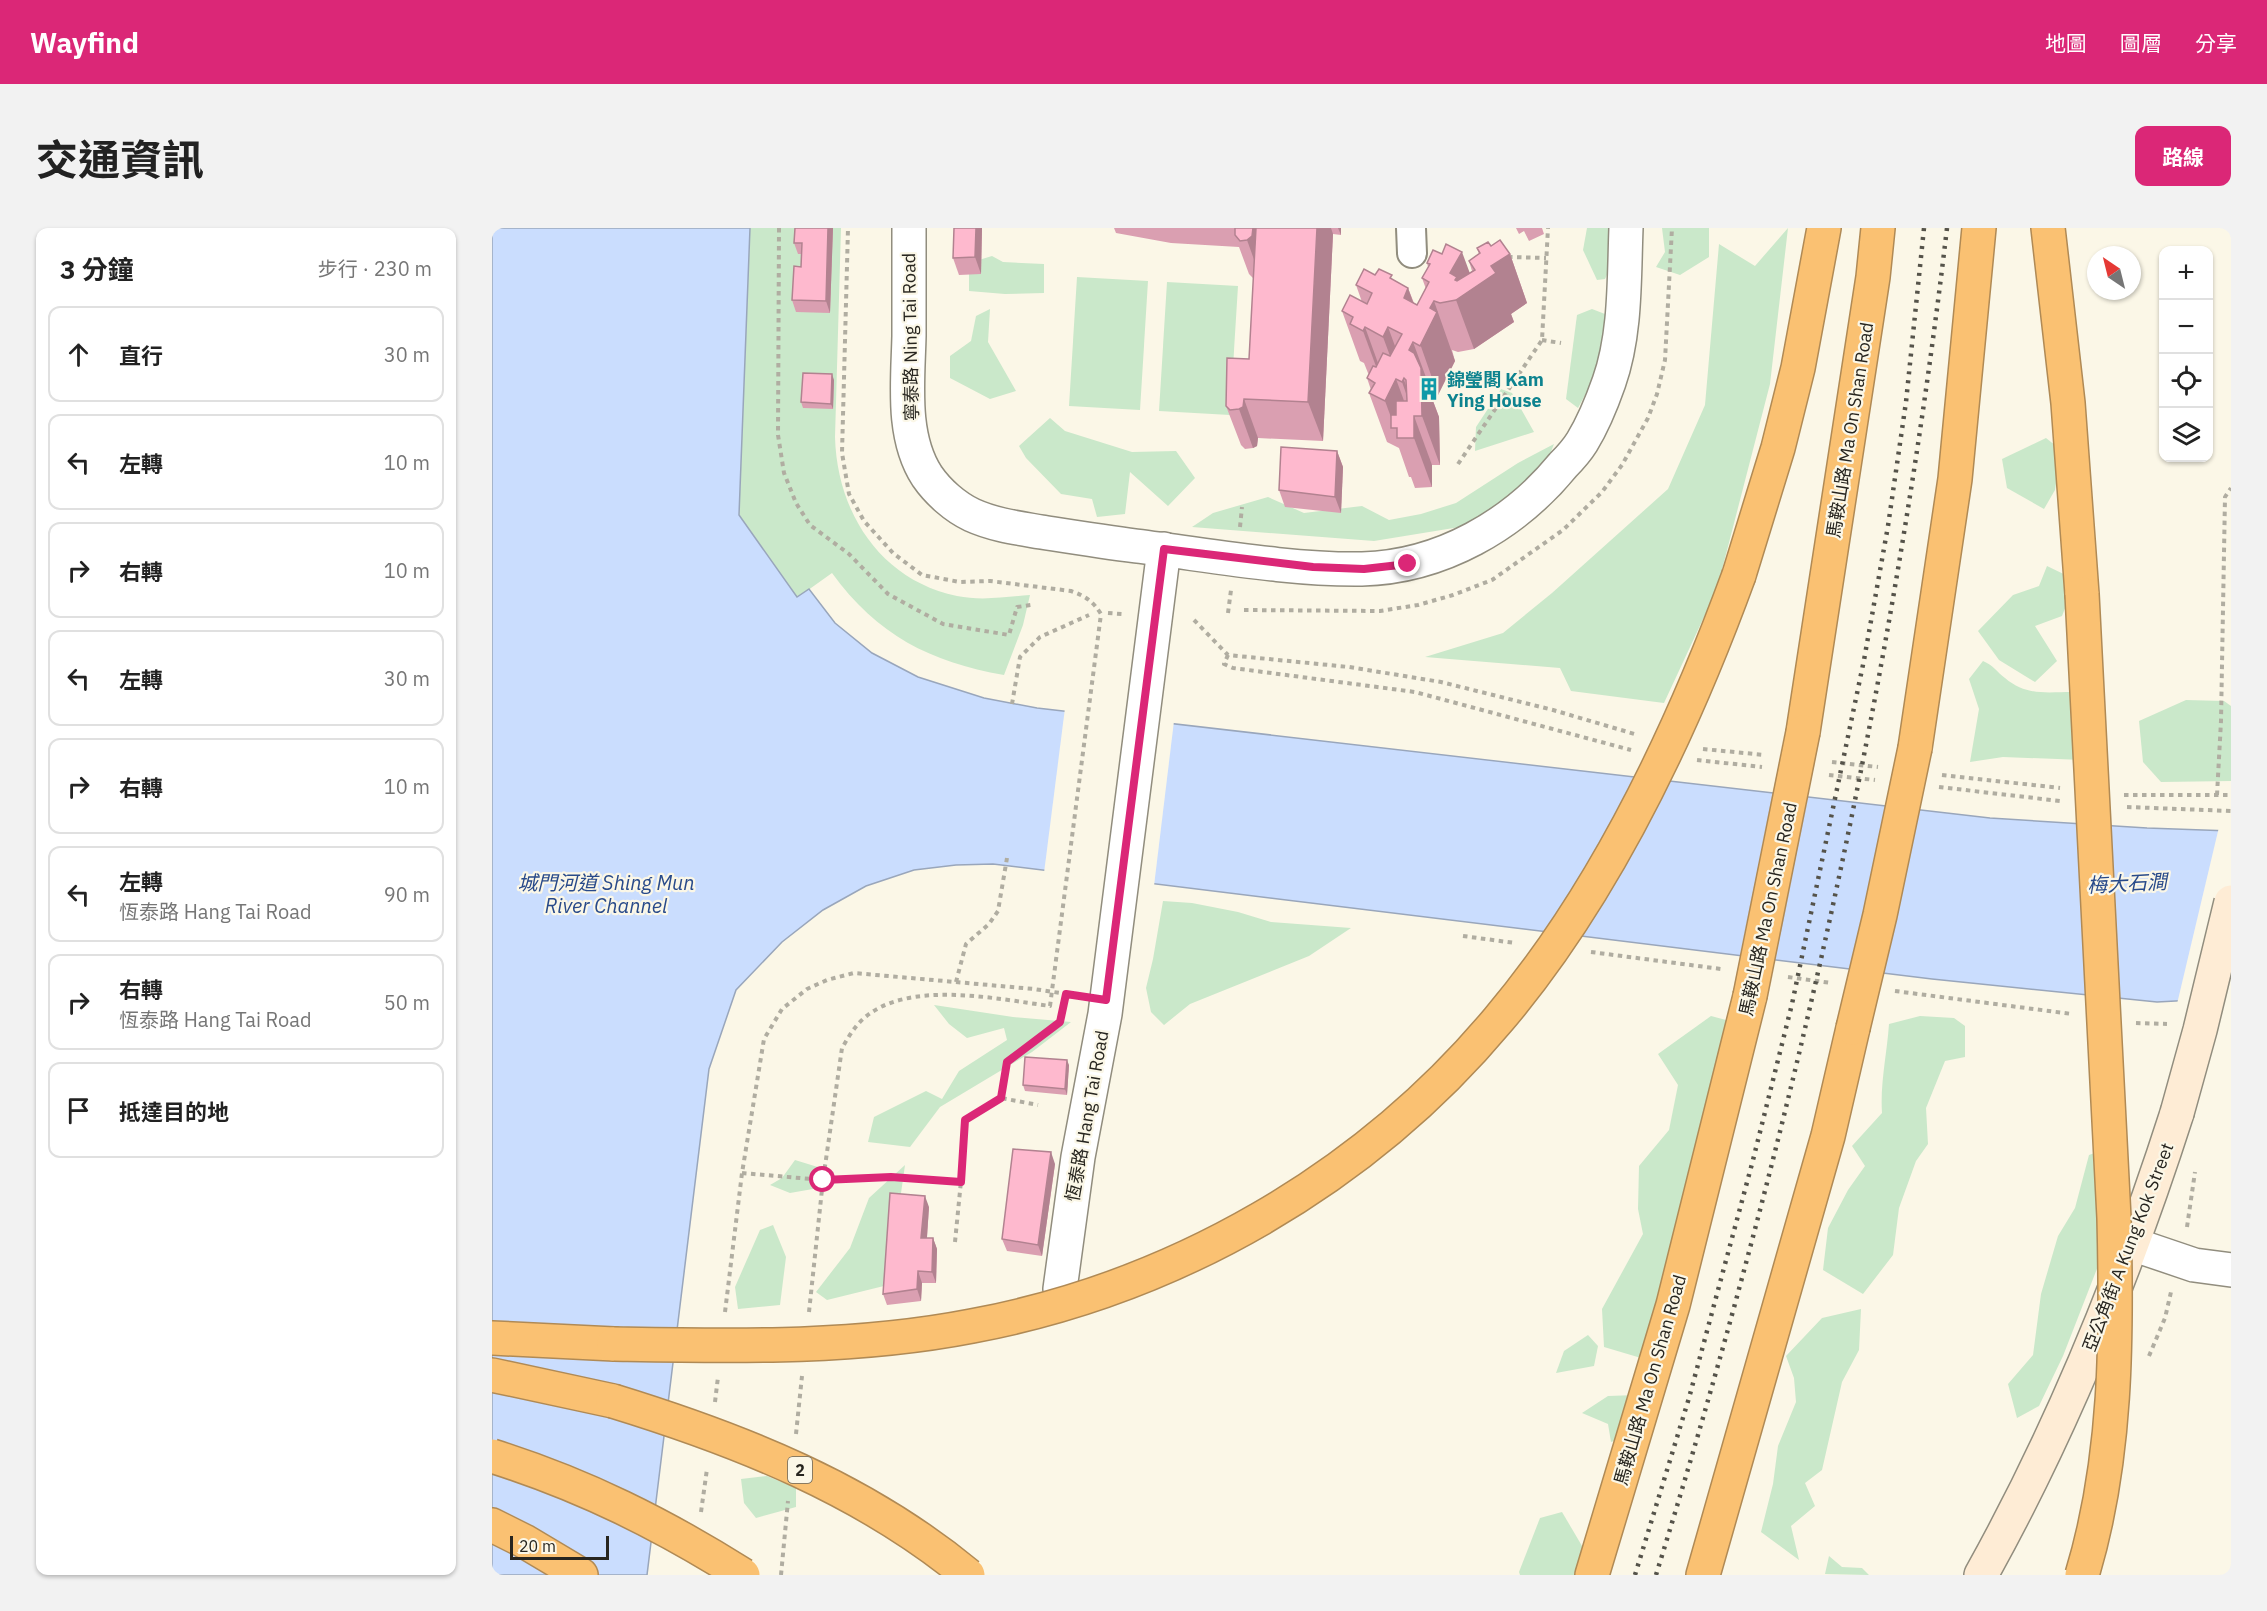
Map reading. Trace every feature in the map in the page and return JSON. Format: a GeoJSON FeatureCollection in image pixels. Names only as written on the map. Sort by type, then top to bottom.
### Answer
{"type":"FeatureCollection","features":[{"type":"Feature","properties":{"kind":"highway"},"geometry":{"type":"LineString","coordinates":[[492,1338],[614,1344],[798,1345],[868,1340],[969,1327],[1060,1306],[1125,1283],[1195,1253],[1278,1208],[1365,1148],[1434,1088],[1499,1019],[1547,956],[1590,891],[1649,783],[1704,666],[1739,575],[1778,448],[1798,368],[1824,228]]}},
{"type":"Feature","properties":{"kind":"highway","name":"馬鞍山路 Ma On Shan Road"},"geometry":{"type":"LineString","coordinates":[[1592,1575],[1673,1305],[1750,996],[1803,732],[1871,288],[1878,228]]}},
{"type":"Feature","properties":{"kind":"highway"},"geometry":{"type":"LineString","coordinates":[[1703,1575],[1828,1136],[1880,915],[1915,748],[1955,479],[1979,228]]}},
{"type":"Feature","properties":{"kind":"highway"},"geometry":{"type":"LineString","coordinates":[[2048,228],[2068,403],[2082,594],[2114,1218],[2112,1408],[2101,1494],[2082,1575]]}},
{"type":"Feature","properties":{"kind":"highway","name":"2"},"geometry":{"type":"LineString","coordinates":[[492,1375],[613,1401],[701,1429],[778,1459],[871,1507],[968,1575]]}},
{"type":"Feature","properties":{"kind":"highway"},"geometry":{"type":"LineString","coordinates":[[492,1456],[549,1475],[603,1497],[656,1524],[743,1575]]}},
{"type":"Feature","properties":{"kind":"highway"},"geometry":{"type":"LineString","coordinates":[[492,1525],[581,1575]]}},
{"type":"Feature","properties":{"kind":"main road","name":"亞公角街 A Kung Kok Street"},"geometry":{"type":"LineString","coordinates":[[1981,1575],[2033,1478],[2103,1320],[2133,1244],[2177,1113],[2231,902]]}},
{"type":"Feature","properties":{"kind":"street","name":"寧泰路 Ning Tai Road"},"geometry":{"type":"LineString","coordinates":[[909,228],[908,415],[914,448],[927,476],[946,498],[971,515],[1001,525],[1164,549]]}},
{"type":"Feature","properties":{"kind":"street"},"geometry":{"type":"LineString","coordinates":[[1164,549],[1313,567],[1364,569],[1408,564],[1447,551],[1477,538],[1513,515],[1549,483],[1581,444],[1610,381],[1621,322],[1626,228]]}},
{"type":"Feature","properties":{"kind":"street","name":"恆泰路 Hang Tai Road"},"geometry":{"type":"LineString","coordinates":[[1060,1289],[1078,1157],[1106,1000],[1119,911],[1164,549]]}},
{"type":"Feature","properties":{"kind":"street"},"geometry":{"type":"LineString","coordinates":[[2133,1244],[2194,1265],[2231,1270]]}},
{"type":"Feature","properties":{"kind":"path"},"geometry":{"type":"LineString","coordinates":[[779,228],[778,435],[784,473],[796,503],[810,525],[849,554],[888,594],[943,624],[1009,635],[1017,608],[1032,605]]}},
{"type":"Feature","properties":{"kind":"path"},"geometry":{"type":"LineString","coordinates":[[1458,464],[1542,340],[1548,228]]}},
{"type":"Feature","properties":{"kind":"path"},"geometry":{"type":"LineString","coordinates":[[1503,257],[1546,258]]}},
{"type":"Feature","properties":{"kind":"path"},"geometry":{"type":"LineString","coordinates":[[1542,340],[1561,343]]}},
{"type":"Feature","properties":{"kind":"path"},"geometry":{"type":"LineString","coordinates":[[2217,795],[2221,721],[2225,497],[2231,488]]}},
{"type":"Feature","properties":{"kind":"path"},"geometry":{"type":"LineString","coordinates":[[830,1135],[842,1048],[851,1032],[864,1018],[879,1009],[900,1001],[930,995],[960,994],[1050,1006],[1101,614],[1094,603],[1071,591],[1039,587]]}},
{"type":"Feature","properties":{"kind":"path"},"geometry":{"type":"LineString","coordinates":[[1108,613],[1123,614]]}},
{"type":"Feature","properties":{"kind":"path"},"geometry":{"type":"LineString","coordinates":[[1012,704],[1020,657],[1040,637],[1089,615]]}},
{"type":"Feature","properties":{"kind":"path"},"geometry":{"type":"LineString","coordinates":[[1194,620],[1204,630]]}},
{"type":"Feature","properties":{"kind":"path"},"geometry":{"type":"LineString","coordinates":[[1228,655],[1224,664],[1233,668],[1415,692],[1637,751]]}},
{"type":"Feature","properties":{"kind":"path"},"geometry":{"type":"LineString","coordinates":[[1691,759],[1773,768]]}},
{"type":"Feature","properties":{"kind":"path"},"geometry":{"type":"LineString","coordinates":[[1820,774],[1878,780]]}},
{"type":"Feature","properties":{"kind":"path"},"geometry":{"type":"LineString","coordinates":[[1936,787],[2062,801]]}},
{"type":"Feature","properties":{"kind":"path"},"geometry":{"type":"LineString","coordinates":[[2117,806],[2231,811]]}},
{"type":"Feature","properties":{"kind":"path"},"geometry":{"type":"LineString","coordinates":[[956,982],[969,939],[989,924],[998,911],[1007,858]]}},
{"type":"Feature","properties":{"kind":"path"},"geometry":{"type":"LineString","coordinates":[[725,1315],[742,1173],[764,1039],[782,1009],[807,989],[827,980],[854,973],[1053,992],[1106,1000]]}},
{"type":"Feature","properties":{"kind":"path"},"geometry":{"type":"LineString","coordinates":[[1001,1098],[1007,1062],[1060,1022],[1066,994]]}},
{"type":"Feature","properties":{"kind":"path"},"geometry":{"type":"LineString","coordinates":[[956,1242],[965,1120],[1001,1098],[1038,1105]]}},
{"type":"Feature","properties":{"kind":"path"},"geometry":{"type":"LineString","coordinates":[[742,1173],[823,1180],[891,1177],[961,1182]]}},
{"type":"Feature","properties":{"kind":"path"},"geometry":{"type":"LineString","coordinates":[[714,1409],[718,1374]]}},
{"type":"Feature","properties":{"kind":"path"},"geometry":{"type":"LineString","coordinates":[[701,1516],[707,1468]]}},
{"type":"Feature","properties":{"kind":"green space"},"geometry":{"type":"Polygon","coordinates":[[[750,228],[841,228],[835,437],[844,491],[854,516],[868,539],[885,558],[906,575],[930,588],[957,596],[994,598],[1030,595],[1023,625],[1004,675],[952,662],[907,642],[867,613],[832,573],[797,598],[739,515],[750,228]]]}},
{"type":"Feature","properties":{"kind":"green space"},"geometry":{"type":"Polygon","coordinates":[[[1587,228],[1612,228],[1614,260],[1605,279],[1597,280],[1583,250],[1587,228]]]}},
{"type":"Feature","properties":{"kind":"green space"},"geometry":{"type":"Polygon","coordinates":[[[1662,228],[1709,228],[1709,257],[1680,275],[1656,267],[1665,252],[1662,228]]]}},
{"type":"Feature","properties":{"kind":"green space"},"geometry":{"type":"Polygon","coordinates":[[[1788,228],[1770,384],[1717,589],[1664,703],[1571,691],[1560,668],[1425,657],[1503,633],[1552,593],[1668,489],[1705,405],[1719,244],[1755,266],[1788,228]]]}},
{"type":"Feature","properties":{"kind":"green space"},"geometry":{"type":"Polygon","coordinates":[[[992,256],[1003,262],[1044,264],[1044,293],[1005,294],[969,291],[969,263],[992,256]]]}},
{"type":"Feature","properties":{"kind":"green space"},"geometry":{"type":"Polygon","coordinates":[[[1077,277],[1148,281],[1140,410],[1069,406],[1077,277]]]}},
{"type":"Feature","properties":{"kind":"green space"},"geometry":{"type":"Polygon","coordinates":[[[1167,282],[1238,286],[1230,415],[1159,411],[1167,282]]]}},
{"type":"Feature","properties":{"kind":"green space"},"geometry":{"type":"Polygon","coordinates":[[[990,309],[988,342],[1016,391],[990,399],[950,378],[950,356],[971,341],[976,316],[990,309]]]}},
{"type":"Feature","properties":{"kind":"green space"},"geometry":{"type":"Polygon","coordinates":[[[1592,309],[1605,314],[1608,341],[1591,384],[1578,408],[1566,399],[1577,315],[1592,309]]]}},
{"type":"Feature","properties":{"kind":"green space"},"geometry":{"type":"Polygon","coordinates":[[[1501,389],[1512,393],[1534,432],[1475,451],[1476,427],[1501,389]]]}},
{"type":"Feature","properties":{"kind":"green space"},"geometry":{"type":"Polygon","coordinates":[[[1050,418],[1065,431],[1132,452],[1176,451],[1195,478],[1168,506],[1130,472],[1125,514],[1097,517],[1092,499],[1061,494],[1026,458],[1019,446],[1050,418]]]}},
{"type":"Feature","properties":{"kind":"green space"},"geometry":{"type":"Polygon","coordinates":[[[2046,438],[2061,450],[2055,490],[2044,509],[2007,488],[2002,459],[2046,438]]]}},
{"type":"Feature","properties":{"kind":"green space"},"geometry":{"type":"Polygon","coordinates":[[[1554,444],[1542,474],[1512,499],[1466,526],[1374,541],[1192,527],[1213,513],[1268,497],[1304,513],[1362,506],[1389,520],[1421,514],[1456,503],[1518,463],[1554,444]]]}},
{"type":"Feature","properties":{"kind":"green space"},"geometry":{"type":"Polygon","coordinates":[[[2047,566],[2076,580],[2062,616],[2035,626],[2057,661],[2035,682],[1999,660],[1978,631],[2013,595],[2039,586],[2047,566]]]}},
{"type":"Feature","properties":{"kind":"green space"},"geometry":{"type":"Polygon","coordinates":[[[1983,661],[2021,688],[2037,692],[2072,692],[2083,760],[2003,757],[1970,762],[1979,709],[1969,679],[1983,661]]]}},
{"type":"Feature","properties":{"kind":"green space"},"geometry":{"type":"Polygon","coordinates":[[[2186,700],[2224,701],[2231,706],[2231,781],[2161,782],[2143,762],[2139,721],[2186,700]]]}},
{"type":"Feature","properties":{"kind":"green space"},"geometry":{"type":"Polygon","coordinates":[[[1163,901],[1192,903],[1238,912],[1271,922],[1351,928],[1309,956],[1190,1004],[1164,1025],[1151,1012],[1146,988],[1163,901]]]}},
{"type":"Feature","properties":{"kind":"green space"},"geometry":{"type":"Polygon","coordinates":[[[934,1005],[1013,1017],[1071,1022],[1032,1052],[940,1107],[910,1147],[868,1142],[874,1117],[926,1091],[942,1099],[959,1071],[1007,1040],[1004,1028],[967,1038],[949,1024],[934,1005]]]}},
{"type":"Feature","properties":{"kind":"green space"},"geometry":{"type":"Polygon","coordinates":[[[1711,1016],[1726,1020],[1730,1036],[1685,1233],[1669,1249],[1692,1276],[1641,1358],[1604,1347],[1602,1309],[1643,1234],[1638,1209],[1639,1166],[1669,1130],[1678,1085],[1658,1054],[1711,1016]]]}},
{"type":"Feature","properties":{"kind":"green space"},"geometry":{"type":"Polygon","coordinates":[[[1920,1016],[1954,1018],[1965,1026],[1965,1057],[1945,1061],[1926,1108],[1928,1144],[1916,1161],[1899,1208],[1893,1255],[1863,1294],[1823,1270],[1828,1228],[1848,1190],[1865,1166],[1852,1146],[1882,1113],[1889,1024],[1920,1016]]]}},
{"type":"Feature","properties":{"kind":"green space"},"geometry":{"type":"Polygon","coordinates":[[[2103,1150],[2107,1243],[2063,1356],[2039,1406],[2017,1418],[2008,1384],[2033,1355],[2041,1294],[2058,1236],[2075,1208],[2089,1155],[2103,1150]]]}},
{"type":"Feature","properties":{"kind":"green space"},"geometry":{"type":"Polygon","coordinates":[[[795,1160],[834,1172],[830,1186],[790,1193],[770,1185],[782,1178],[795,1160]]]}},
{"type":"Feature","properties":{"kind":"green space"},"geometry":{"type":"Polygon","coordinates":[[[905,1165],[888,1285],[827,1300],[816,1292],[850,1248],[869,1198],[905,1165]]]}},
{"type":"Feature","properties":{"kind":"green space"},"geometry":{"type":"Polygon","coordinates":[[[773,1225],[786,1257],[780,1305],[738,1309],[735,1287],[760,1230],[773,1225]]]}},
{"type":"Feature","properties":{"kind":"green space"},"geometry":{"type":"Polygon","coordinates":[[[1861,1309],[1859,1350],[1842,1382],[1822,1470],[1805,1483],[1815,1506],[1791,1526],[1799,1560],[1761,1532],[1773,1484],[1778,1446],[1796,1402],[1794,1378],[1786,1356],[1822,1318],[1861,1309]]]}},
{"type":"Feature","properties":{"kind":"green space"},"geometry":{"type":"Polygon","coordinates":[[[1588,1335],[1598,1346],[1594,1366],[1556,1373],[1564,1351],[1588,1335]]]}},
{"type":"Feature","properties":{"kind":"green space"},"geometry":{"type":"Polygon","coordinates":[[[1636,1395],[1626,1437],[1611,1442],[1608,1424],[1582,1413],[1608,1396],[1636,1395]]]}},
{"type":"Feature","properties":{"kind":"green space"},"geometry":{"type":"Polygon","coordinates":[[[767,1476],[796,1488],[796,1507],[756,1518],[744,1503],[741,1479],[767,1476]]]}},
{"type":"Feature","properties":{"kind":"green space"},"geometry":{"type":"Polygon","coordinates":[[[1562,1512],[1585,1551],[1584,1575],[1520,1575],[1519,1572],[1540,1518],[1562,1512]]]}},
{"type":"Feature","properties":{"kind":"green space"},"geometry":{"type":"Polygon","coordinates":[[[1829,1556],[1842,1567],[1862,1568],[1869,1575],[1825,1574],[1829,1556]]]}},
{"type":"Feature","properties":{"kind":"water"},"geometry":{"type":"Polygon","coordinates":[[[492,228],[750,228],[739,515],[797,597],[809,589],[835,623],[872,653],[918,677],[984,698],[1037,708],[1990,818],[2231,831],[2231,998],[2157,1002],[1932,979],[993,864],[956,865],[914,870],[866,886],[823,910],[782,942],[736,990],[709,1069],[647,1575],[492,1575],[492,228]]]}},
{"type":"Feature","properties":{"kind":"pier"},"geometry":{"type":"Polygon","coordinates":[[[1065,708],[1174,721],[1154,886],[1044,873],[1065,708]]]}},
{"type":"Feature","properties":{"kind":"pier"},"geometry":{"type":"Polygon","coordinates":[[[2219,827],[2231,828],[2231,1001],[2177,1004],[2219,827]]]}},
{"type":"Feature","properties":{"kind":"building"},"geometry":{"type":"Polygon","coordinates":[[[795,228],[828,228],[826,301],[792,300],[794,266],[801,267],[802,243],[794,243],[795,228]]]}},
{"type":"Feature","properties":{"kind":"building"},"geometry":{"type":"Polygon","coordinates":[[[954,228],[976,228],[975,257],[953,258],[954,228]]]}},
{"type":"Feature","properties":{"kind":"building"},"geometry":{"type":"Polygon","coordinates":[[[1235,228],[1253,228],[1252,236],[1240,241],[1235,235],[1235,228]]]}},
{"type":"Feature","properties":{"kind":"building"},"geometry":{"type":"Polygon","coordinates":[[[1256,228],[1317,228],[1308,402],[1244,399],[1243,407],[1230,410],[1226,406],[1227,358],[1249,359],[1256,228]]]}},
{"type":"Feature","properties":{"kind":"building"},"geometry":{"type":"Polygon","coordinates":[[[1500,240],[1510,254],[1491,266],[1496,273],[1456,300],[1440,303],[1434,301],[1430,308],[1437,312],[1420,346],[1413,342],[1409,350],[1414,353],[1421,368],[1422,416],[1414,416],[1414,438],[1397,438],[1397,428],[1391,428],[1391,415],[1396,415],[1396,401],[1407,401],[1406,380],[1404,378],[1402,382],[1396,379],[1385,401],[1369,393],[1375,383],[1367,378],[1383,353],[1390,356],[1402,334],[1388,327],[1383,337],[1365,327],[1363,331],[1350,324],[1353,317],[1342,311],[1350,295],[1367,304],[1372,293],[1356,285],[1364,269],[1375,275],[1379,269],[1392,275],[1390,278],[1408,288],[1404,298],[1417,305],[1429,282],[1422,278],[1430,264],[1427,263],[1433,250],[1442,254],[1446,244],[1462,252],[1450,273],[1457,277],[1455,280],[1457,281],[1475,270],[1469,261],[1480,253],[1477,248],[1488,242],[1491,246],[1500,240]]]}},
{"type":"Feature","properties":{"kind":"building"},"geometry":{"type":"Polygon","coordinates":[[[803,373],[832,374],[831,404],[801,402],[803,373]]]}},
{"type":"Feature","properties":{"kind":"building"},"geometry":{"type":"Polygon","coordinates":[[[1281,447],[1337,451],[1335,497],[1279,490],[1281,447]]]}},
{"type":"Feature","properties":{"kind":"building"},"geometry":{"type":"Polygon","coordinates":[[[1025,1057],[1067,1060],[1065,1089],[1023,1085],[1025,1057]]]}},
{"type":"Feature","properties":{"kind":"building"},"geometry":{"type":"Polygon","coordinates":[[[1013,1149],[1051,1152],[1038,1245],[1002,1239],[1013,1149]]]}},
{"type":"Feature","properties":{"kind":"building"},"geometry":{"type":"Polygon","coordinates":[[[890,1193],[925,1196],[921,1238],[933,1238],[932,1272],[918,1271],[917,1289],[883,1294],[890,1193]]]}},
{"type":"Feature","properties":{"kind":"railway"},"geometry":{"type":"LineString","coordinates":[[1635,1575],[1689,1398],[1792,1004],[1864,660],[1888,526],[1906,402],[1924,228]]}},
{"type":"Feature","properties":{"kind":"railway"},"geometry":{"type":"LineString","coordinates":[[1656,1575],[1751,1243],[1794,1076],[1832,908],[1867,739],[1898,570],[1925,399],[1947,228]]}},
{"type":"Feature","properties":{"kind":"place","name":"錦瑩閣 Kam Ying House"},"geometry":{"type":"Point","coordinates":[1429,389]}},
{"type":"Feature","properties":{"kind":"route"},"geometry":{"type":"LineString","coordinates":[[823,1180],[891,1177],[961,1182],[965,1120],[1001,1098],[1007,1062],[1060,1022],[1065,1009],[1066,994],[1106,1000],[1164,549],[1313,567],[1364,569],[1408,564]]}},
{"type":"Feature","properties":{"kind":"water label","name":"梅大石澗"},"geometry":{"type":"Point","coordinates":[2127,883]}},
{"type":"Feature","properties":{"kind":"water label","name":"城門河道 Shing Mun River Channel"},"geometry":{"type":"Point","coordinates":[606,894]}}]}
